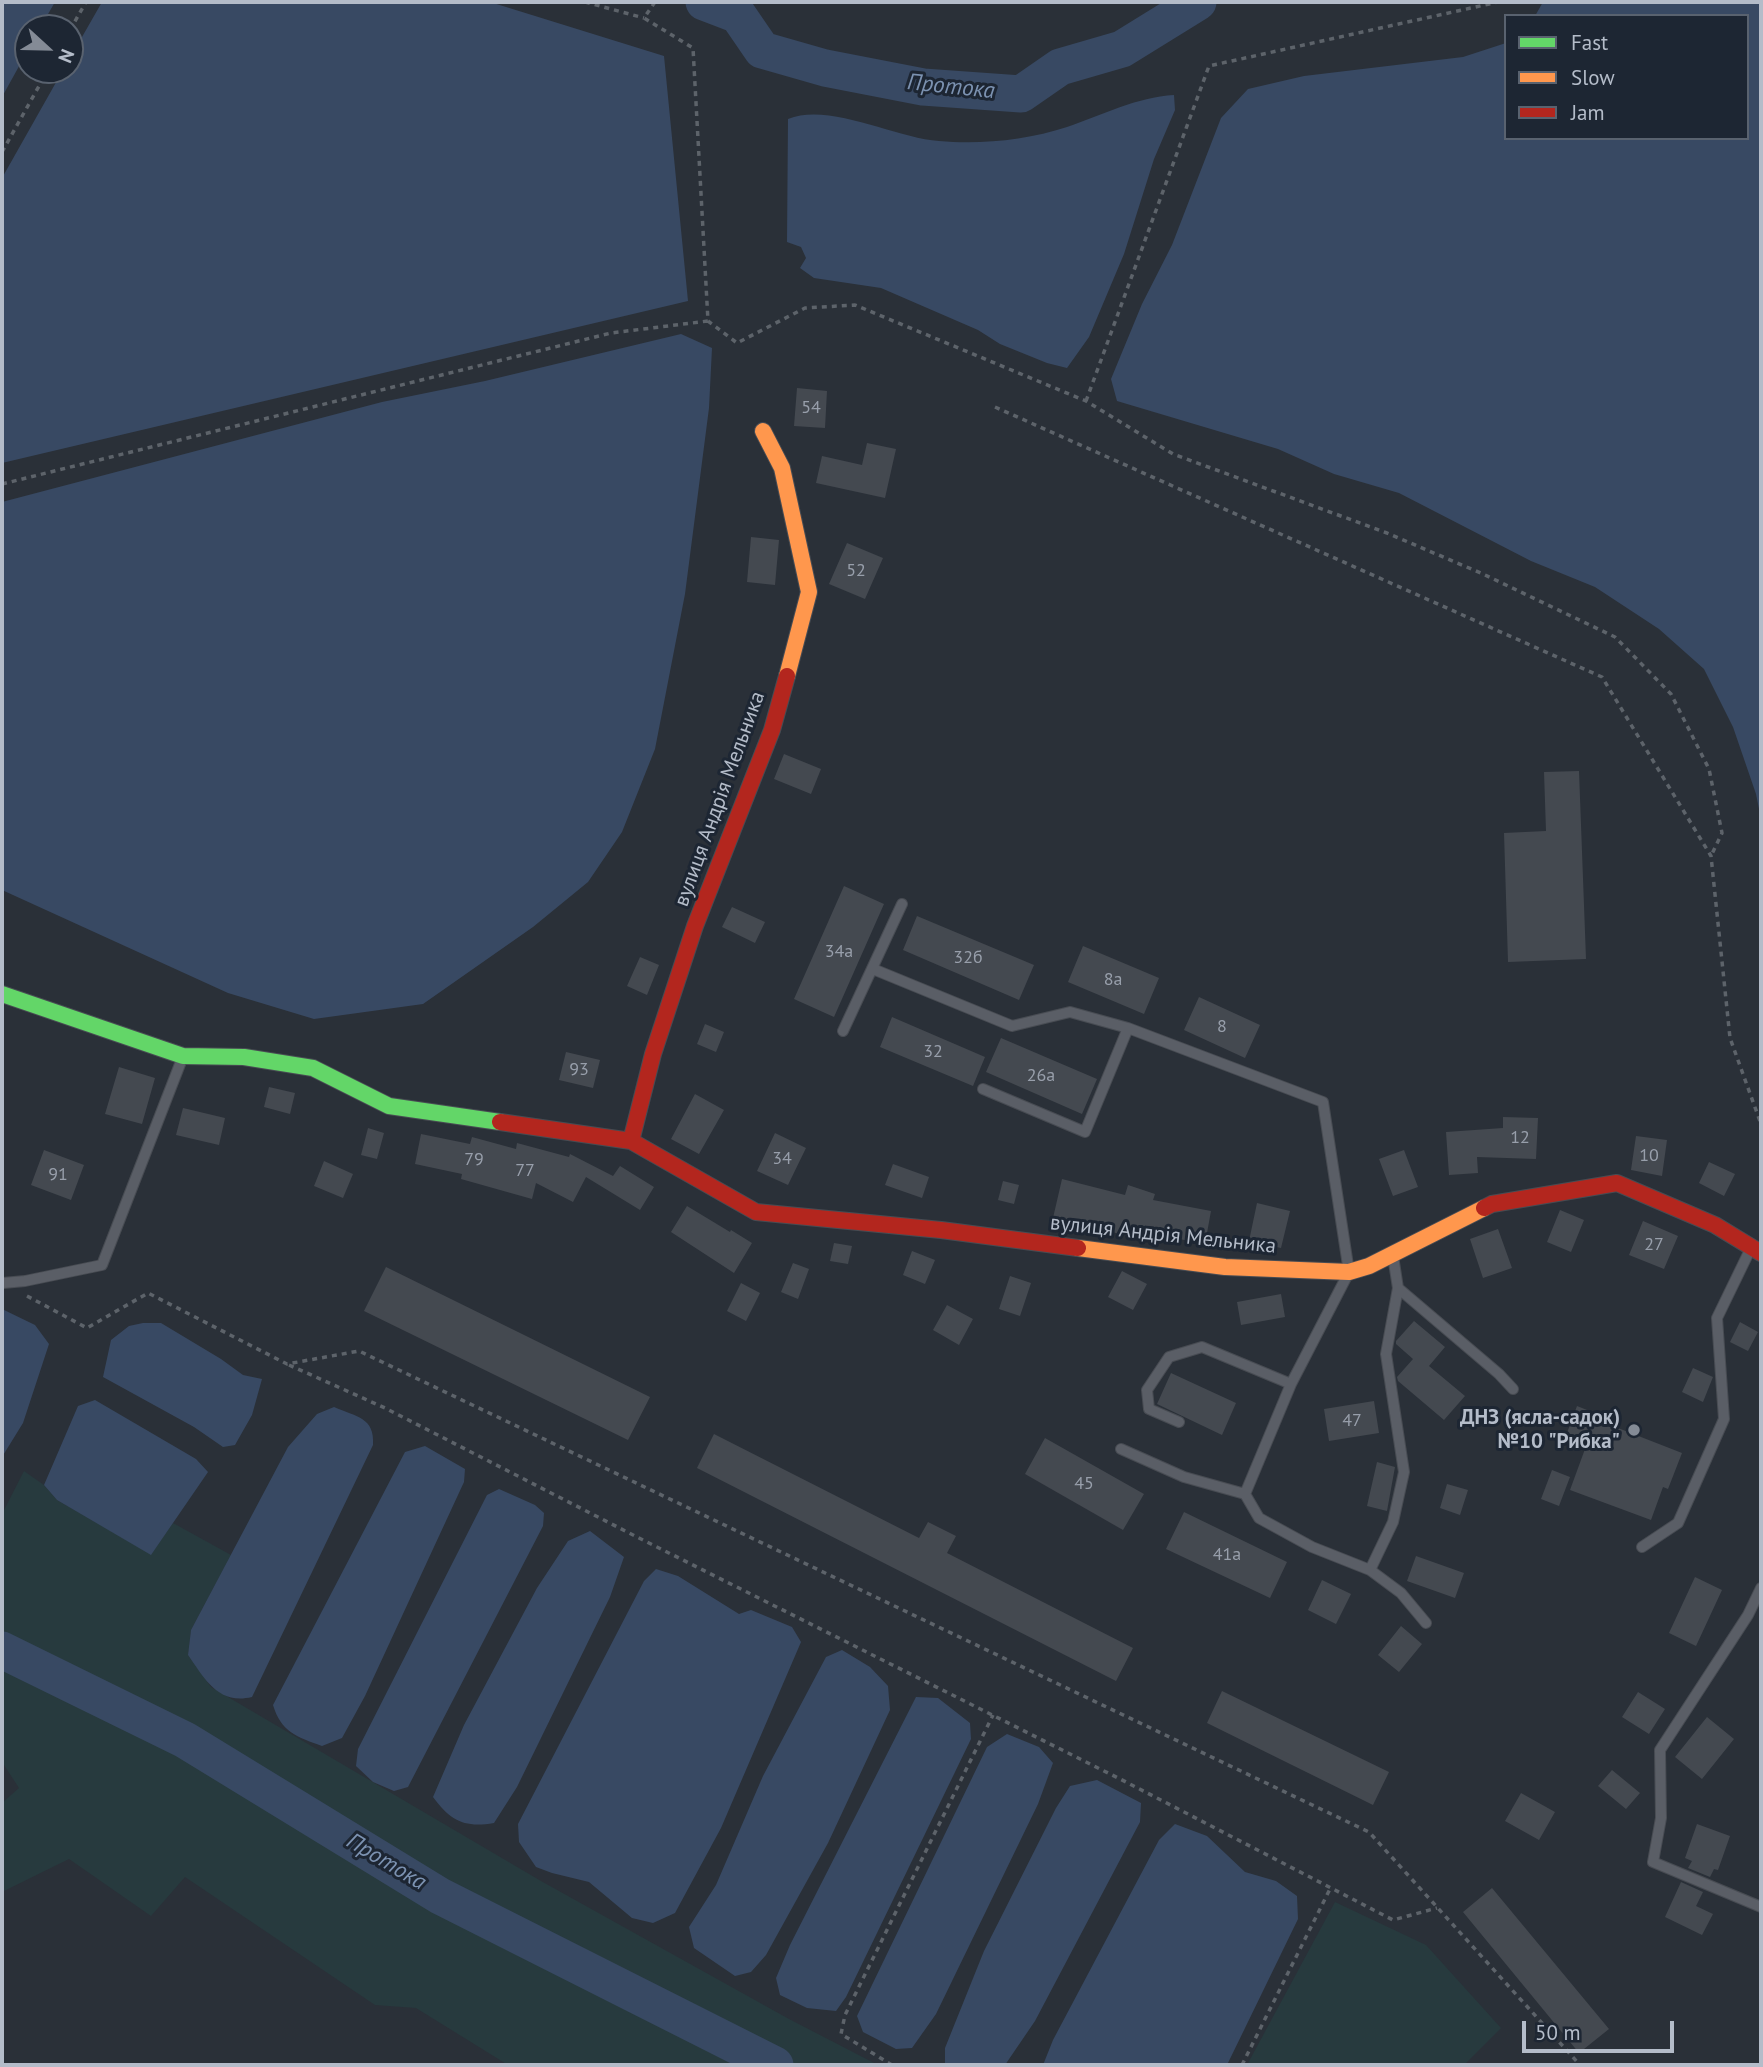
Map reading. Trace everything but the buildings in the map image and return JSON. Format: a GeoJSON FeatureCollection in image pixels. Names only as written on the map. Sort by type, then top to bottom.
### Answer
{"type":"FeatureCollection","features":[{"type":"Feature","properties":{"kind":"street","name":"вулиця Андрія Мельника"},"geometry":{"type":"LineString","coordinates":[[631,1141],[653,1054],[695,926],[772,730],[809,592],[782,468],[763,431]]}},
{"type":"Feature","properties":{"kind":"street","name":"вулиця Андрія Мельника"},"geometry":{"type":"LineString","coordinates":[[2,994],[183,1056],[244,1058],[313,1068],[389,1106],[631,1141],[756,1212],[941,1230],[1225,1267],[1349,1272],[1369,1266],[1492,1204],[1617,1183],[1715,1226],[1756,1250]]}},
{"type":"Feature","properties":{"kind":"lane"},"geometry":{"type":"LineString","coordinates":[[843,1031],[902,904]]}},
{"type":"Feature","properties":{"kind":"lane"},"geometry":{"type":"LineString","coordinates":[[873,969],[1012,1026],[1070,1012],[1128,1028],[1323,1102],[1349,1272],[1291,1384],[1245,1494]]}},
{"type":"Feature","properties":{"kind":"lane"},"geometry":{"type":"LineString","coordinates":[[983,1089],[1085,1132],[1128,1028]]}},
{"type":"Feature","properties":{"kind":"lane"},"geometry":{"type":"LineString","coordinates":[[3,1283],[102,1265],[183,1056]]}},
{"type":"Feature","properties":{"kind":"lane"},"geometry":{"type":"LineString","coordinates":[[1642,1547],[1678,1523],[1724,1419],[1717,1318],[1756,1250]]}},
{"type":"Feature","properties":{"kind":"lane"},"geometry":{"type":"LineString","coordinates":[[1370,1570],[1393,1522],[1404,1472],[1386,1354],[1398,1288],[1393,1254]]}},
{"type":"Feature","properties":{"kind":"lane"},"geometry":{"type":"LineString","coordinates":[[1398,1288],[1513,1389]]}},
{"type":"Feature","properties":{"kind":"lane"},"geometry":{"type":"LineString","coordinates":[[1179,1422],[1149,1409],[1147,1390],[1170,1357],[1202,1347],[1291,1384]]}},
{"type":"Feature","properties":{"kind":"lane"},"geometry":{"type":"LineString","coordinates":[[1121,1449],[1184,1477],[1245,1494],[1259,1518],[1312,1547],[1370,1570],[1401,1593],[1426,1623]]}},
{"type":"Feature","properties":{"kind":"lane"},"geometry":{"type":"LineString","coordinates":[[1761,1588],[1748,1615],[1660,1751],[1661,1818],[1653,1862],[1761,1907]]}},
{"type":"Feature","properties":{"kind":"path"},"geometry":{"type":"LineString","coordinates":[[585,2],[644,18],[693,48],[708,321]]}},
{"type":"Feature","properties":{"kind":"path"},"geometry":{"type":"LineString","coordinates":[[644,18],[655,2]]}},
{"type":"Feature","properties":{"kind":"path"},"geometry":{"type":"LineString","coordinates":[[1086,401],[1209,66],[1498,2]]}},
{"type":"Feature","properties":{"kind":"path"},"geometry":{"type":"LineString","coordinates":[[2,152],[40,84]]}},
{"type":"Feature","properties":{"kind":"path"},"geometry":{"type":"LineString","coordinates":[[2,484],[611,333],[708,321],[737,343],[805,308],[855,305],[1086,401],[1173,454],[1387,533],[1483,574],[1615,637],[1671,694],[1709,769],[1722,833],[1711,856]]}},
{"type":"Feature","properties":{"kind":"path"},"geometry":{"type":"LineString","coordinates":[[995,407],[1602,677],[1711,856],[1730,1038],[1761,1124]]}},
{"type":"Feature","properties":{"kind":"path"},"geometry":{"type":"LineString","coordinates":[[3,1283],[87,1328],[148,1293],[288,1364],[385,1408],[636,1538],[993,1715],[1393,1920],[1437,1908]]}},
{"type":"Feature","properties":{"kind":"path"},"geometry":{"type":"LineString","coordinates":[[288,1364],[359,1351],[1368,1832],[1580,2065]]}},
{"type":"Feature","properties":{"kind":"path"},"geometry":{"type":"LineString","coordinates":[[892,2065],[841,2034],[845,2015],[993,1715]]}},
{"type":"Feature","properties":{"kind":"path"},"geometry":{"type":"LineString","coordinates":[[1242,2065],[1330,1888]]}},
{"type":"Feature","properties":{"kind":"green space"},"geometry":{"type":"Polygon","coordinates":[[[24,1471],[44,1485],[57,1500],[151,1554],[173,1523],[231,1555],[191,1630],[188,1655],[211,1687],[541,1881],[789,2019],[878,2065],[508,2065],[416,2008],[375,2005],[185,1877],[151,1916],[69,1859],[2,1892],[2,1803],[19,1788],[2,1762],[2,1514],[24,1471]]]}},
{"type":"Feature","properties":{"kind":"green space"},"geometry":{"type":"Polygon","coordinates":[[[1335,1902],[1426,1945],[1501,2028],[1464,2065],[1247,2065],[1335,1902]]]}},
{"type":"Feature","properties":{"kind":"water"},"geometry":{"type":"Polygon","coordinates":[[[2,2],[55,2],[48,14],[14,14],[14,75],[2,97],[2,2]]]}},
{"type":"Feature","properties":{"kind":"water"},"geometry":{"type":"Polygon","coordinates":[[[102,2],[490,2],[664,56],[688,301],[2,463],[2,178],[55,84],[84,84],[84,34],[102,2]]]}},
{"type":"Feature","properties":{"kind":"water"},"geometry":{"type":"Polygon","coordinates":[[[1543,2],[1761,2],[1761,819],[1756,794],[1733,727],[1704,669],[1659,629],[1595,587],[1531,561],[1399,493],[1334,474],[1278,449],[1117,401],[1111,379],[1142,304],[1172,245],[1221,118],[1248,89],[1304,76],[1463,57],[1504,44],[1504,140],[1749,140],[1749,14],[1536,14],[1543,2]]]}},
{"type":"Feature","properties":{"kind":"water"},"geometry":{"type":"Polygon","coordinates":[[[1174,95],[1175,110],[1154,159],[1124,254],[1089,337],[1067,368],[1000,344],[978,330],[881,288],[814,278],[800,268],[806,258],[801,247],[787,242],[788,119],[804,115],[823,115],[939,141],[987,142],[1052,131],[1133,103],[1174,95]]]}},
{"type":"Feature","properties":{"kind":"water"},"geometry":{"type":"Polygon","coordinates":[[[681,334],[712,348],[709,408],[685,594],[655,749],[622,832],[588,882],[533,927],[423,1004],[314,1019],[228,993],[2,890],[2,502],[382,402],[485,381],[681,334]]]}},
{"type":"Feature","properties":{"kind":"water"},"geometry":{"type":"Polygon","coordinates":[[[2,1309],[35,1325],[49,1344],[23,1423],[2,1457],[2,1309]]]}},
{"type":"Feature","properties":{"kind":"water"},"geometry":{"type":"Polygon","coordinates":[[[161,1323],[243,1375],[262,1379],[252,1415],[235,1445],[223,1447],[194,1427],[103,1377],[111,1340],[129,1326],[161,1323]]]}},
{"type":"Feature","properties":{"kind":"water"},"geometry":{"type":"Polygon","coordinates":[[[95,1400],[196,1459],[208,1472],[151,1555],[57,1500],[44,1485],[78,1406],[95,1400]]]}},
{"type":"Feature","properties":{"kind":"water"},"geometry":{"type":"Polygon","coordinates":[[[334,1407],[367,1423],[373,1436],[373,1445],[252,1697],[240,1698],[221,1694],[200,1673],[188,1655],[191,1630],[288,1447],[317,1414],[334,1407]]]}},
{"type":"Feature","properties":{"kind":"water"},"geometry":{"type":"Polygon","coordinates":[[[425,1446],[465,1469],[464,1482],[365,1696],[342,1738],[322,1746],[305,1740],[285,1727],[273,1705],[405,1452],[425,1446]]]}},
{"type":"Feature","properties":{"kind":"water"},"geometry":{"type":"Polygon","coordinates":[[[499,1489],[535,1505],[544,1513],[543,1526],[408,1787],[394,1791],[373,1782],[356,1766],[358,1749],[487,1495],[499,1489]]]}},
{"type":"Feature","properties":{"kind":"water"},"geometry":{"type":"Polygon","coordinates":[[[590,1531],[624,1557],[610,1597],[517,1787],[494,1823],[474,1824],[459,1821],[446,1812],[433,1797],[464,1725],[537,1588],[568,1541],[590,1531]]]}},
{"type":"Feature","properties":{"kind":"water"},"geometry":{"type":"Polygon","coordinates":[[[656,1569],[678,1576],[739,1614],[751,1610],[792,1627],[801,1642],[721,1828],[675,1913],[653,1923],[632,1918],[589,1882],[536,1867],[519,1842],[518,1824],[644,1581],[656,1569]]]}},
{"type":"Feature","properties":{"kind":"water"},"geometry":{"type":"Polygon","coordinates":[[[842,1650],[870,1667],[888,1686],[890,1710],[828,1843],[766,1955],[751,1972],[735,1976],[694,1948],[689,1927],[716,1885],[763,1776],[826,1657],[842,1650]]]}},
{"type":"Feature","properties":{"kind":"water"},"geometry":{"type":"Polygon","coordinates":[[[916,1697],[938,1698],[970,1723],[971,1739],[846,1997],[836,2011],[807,2008],[780,1995],[776,1978],[790,1945],[916,1697]]]}},
{"type":"Feature","properties":{"kind":"water"},"geometry":{"type":"Polygon","coordinates":[[[1007,1734],[1039,1747],[1053,1763],[1038,1804],[936,2014],[912,2048],[896,2049],[863,2032],[857,2016],[987,1747],[1007,1734]]]}},
{"type":"Feature","properties":{"kind":"water"},"geometry":{"type":"Polygon","coordinates":[[[1097,1780],[1141,1803],[1140,1822],[1035,2021],[1005,2065],[945,2065],[945,2048],[984,1951],[1056,1808],[1070,1786],[1097,1780]]]}},
{"type":"Feature","properties":{"kind":"water"},"geometry":{"type":"Polygon","coordinates":[[[1175,1824],[1207,1836],[1245,1872],[1276,1881],[1297,1896],[1298,1919],[1227,2065],[1043,2065],[1053,2040],[1159,1840],[1175,1824]]]}},
{"type":"Feature","properties":{"kind":"waterway","name":"Протока"},"geometry":{"type":"LineString","coordinates":[[704,2],[738,15],[762,50],[825,68],[923,87],[1021,94],[1060,67],[1122,49],[1198,2]]}},
{"type":"Feature","properties":{"kind":"waterway","name":"Протока"},"geometry":{"type":"LineString","coordinates":[[2,1650],[185,1740],[440,1896],[775,2065]]}},
{"type":"Feature","properties":{"kind":"traffic: fast"},"geometry":{"type":"LineString","coordinates":[[2,994],[183,1056],[244,1057],[313,1068],[389,1106],[500,1122]]}},
{"type":"Feature","properties":{"kind":"traffic: slow"},"geometry":{"type":"LineString","coordinates":[[763,431],[782,468],[809,592],[787,676]]}},
{"type":"Feature","properties":{"kind":"traffic: slow"},"geometry":{"type":"LineString","coordinates":[[1078,1248],[1225,1267],[1349,1272],[1369,1266],[1484,1208]]}},
{"type":"Feature","properties":{"kind":"traffic: jam"},"geometry":{"type":"LineString","coordinates":[[631,1141],[653,1054],[695,926],[772,730],[787,676]]}},
{"type":"Feature","properties":{"kind":"traffic: jam"},"geometry":{"type":"LineString","coordinates":[[500,1122],[631,1141],[756,1212],[941,1230],[1078,1248]]}},
{"type":"Feature","properties":{"kind":"traffic: jam"},"geometry":{"type":"LineString","coordinates":[[1484,1208],[1492,1204],[1617,1183],[1715,1225],[1761,1253]]}},
{"type":"Feature","properties":{"kind":"place","name":"ДНЗ (ясла-садок) №10 \"Рибка\""},"geometry":{"type":"Point","coordinates":[1634,1430]}}]}
